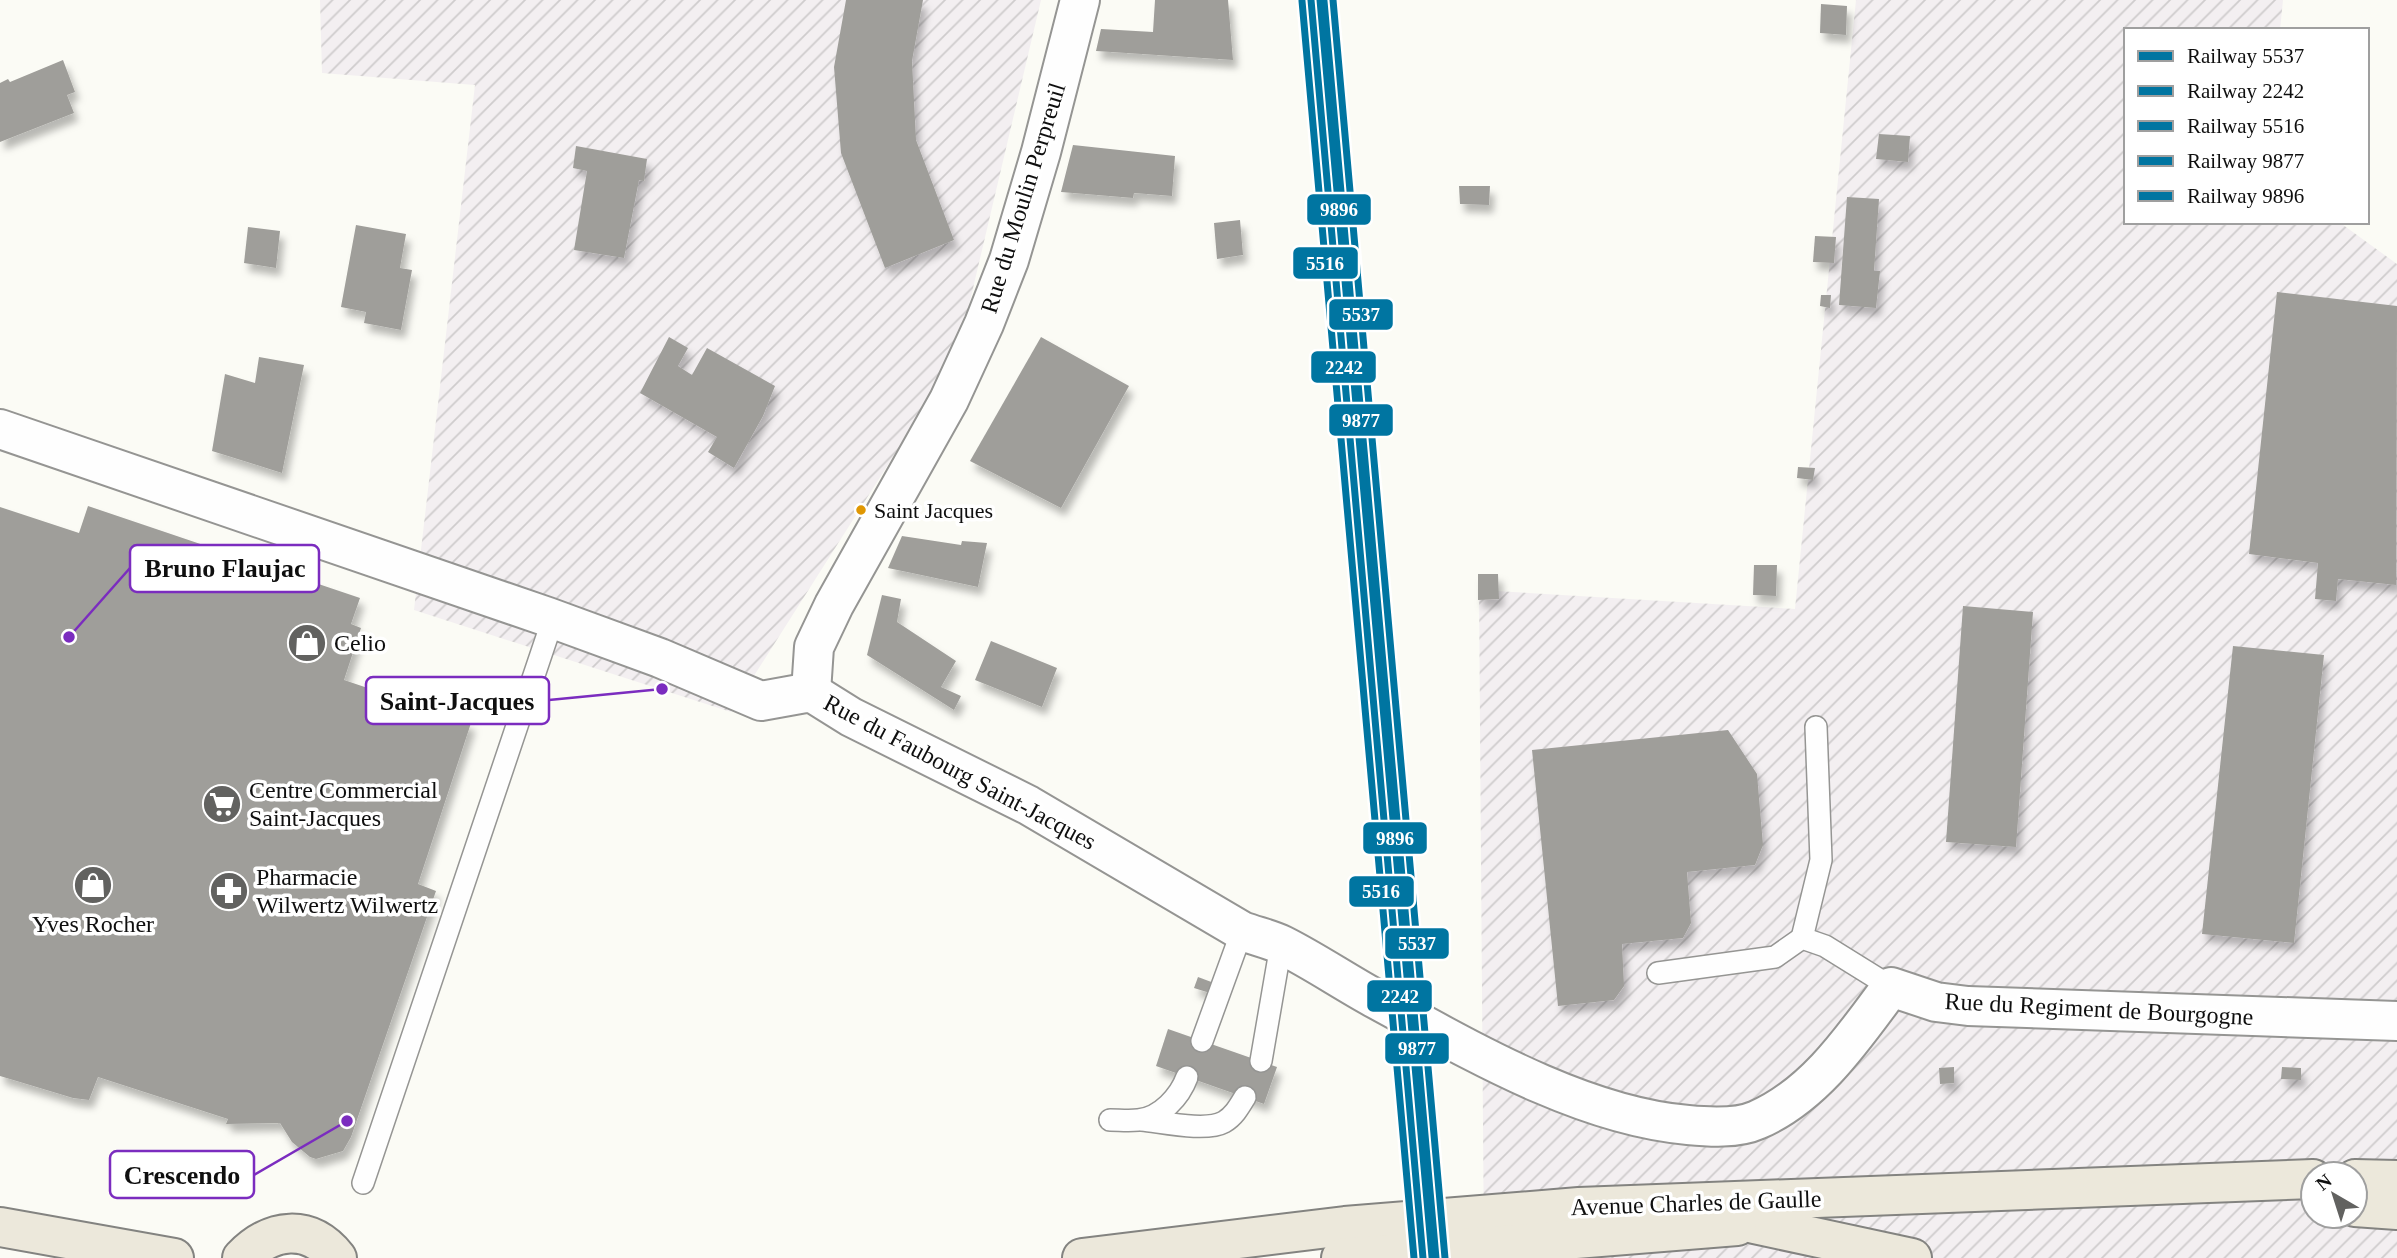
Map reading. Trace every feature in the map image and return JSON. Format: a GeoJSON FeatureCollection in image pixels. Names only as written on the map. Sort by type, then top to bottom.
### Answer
{"type":"FeatureCollection","features":[{"type":"Feature","properties":{"kind":"main road"},"geometry":{"type":"LineString","coordinates":[[2369,1179],[2397,1180]]}},
{"type":"Feature","properties":{"kind":"main road","name":"Avenue Charles de Gaulle"},"geometry":{"type":"LineString","coordinates":[[1082,1258],[1345,1226],[1579,1207],[2299,1180]]}},
{"type":"Feature","properties":{"kind":"main road","name":"Avenue Charles de Gaulle"},"geometry":{"type":"LineString","coordinates":[[1342,1258],[1754,1224],[2076,1202],[2299,1206]]}},
{"type":"Feature","properties":{"kind":"main road"},"geometry":{"type":"LineString","coordinates":[[2369,1208],[2397,1210]]}},
{"type":"Feature","properties":{"kind":"main road"},"geometry":{"type":"LineString","coordinates":[[1754,1224],[1912,1258]]}},
{"type":"Feature","properties":{"kind":"main road"},"geometry":{"type":"LineString","coordinates":[[0,1227],[174,1258]]}},
{"type":"Feature","properties":{"kind":"main road"},"geometry":{"type":"LineString","coordinates":[[241,1258],[256,1244],[274,1235],[293,1233],[324,1244],[337,1258]]}},
{"type":"Feature","properties":{"kind":"street","name":"Rue du Moulin Perpreuil"},"geometry":{"type":"LineString","coordinates":[[811,692],[814,647],[834,605],[949,400],[984,324],[1009,260],[1041,152],[1080,0]]}},
{"type":"Feature","properties":{"kind":"street","name":"Rue du Faubourg Saint-Jacques"},"geometry":{"type":"LineString","coordinates":[[0,429],[553,619],[660,658],[761,701],[811,692],[851,716],[1028,805],[1242,931],[1281,945],[1502,1065],[1571,1096],[1614,1111],[1672,1124],[1714,1127],[1754,1121],[1786,1105],[1818,1077],[1853,1038],[1891,987]]}},
{"type":"Feature","properties":{"kind":"street","name":"Rue du Regiment de Bourgogne"},"geometry":{"type":"LineString","coordinates":[[1891,987],[1936,1002],[1968,1006],[2397,1021]]}},
{"type":"Feature","properties":{"kind":"lane"},"geometry":{"type":"LineString","coordinates":[[363,1183],[553,619]]}},
{"type":"Feature","properties":{"kind":"lane"},"geometry":{"type":"LineString","coordinates":[[1658,973],[1775,957],[1802,938],[1821,860],[1816,727]]}},
{"type":"Feature","properties":{"kind":"lane"},"geometry":{"type":"LineString","coordinates":[[1202,1041],[1242,931]]}},
{"type":"Feature","properties":{"kind":"lane"},"geometry":{"type":"LineString","coordinates":[[1802,938],[1825,946],[1891,987]]}},
{"type":"Feature","properties":{"kind":"lane"},"geometry":{"type":"LineString","coordinates":[[1261,1061],[1281,945]]}},
{"type":"Feature","properties":{"kind":"lane"},"geometry":{"type":"LineString","coordinates":[[1142,1120],[1176,1099],[1187,1077]]}},
{"type":"Feature","properties":{"kind":"lane"},"geometry":{"type":"LineString","coordinates":[[1110,1121],[1142,1120],[1200,1126],[1222,1123],[1236,1112],[1245,1097]]}},
{"type":"Feature","properties":{"kind":"shaded area"},"geometry":{"type":"Polygon","coordinates":[[[320,0],[1041,0],[957,356],[731,712],[414,610],[475,85],[322,73],[320,0]]]}},
{"type":"Feature","properties":{"kind":"shaded area"},"geometry":{"type":"Polygon","coordinates":[[[1856,0],[2283,0],[2280,28],[2124,28],[2124,224],[2342,224],[2397,264],[2397,1258],[1484,1258],[1479,590],[1795,609],[1856,0]]]}},
{"type":"Feature","properties":{"kind":"building"},"geometry":{"type":"Polygon","coordinates":[[[846,0],[923,0],[912,61],[916,140],[954,240],[885,268],[841,153],[834,67],[846,0]]]}},
{"type":"Feature","properties":{"kind":"building"},"geometry":{"type":"Polygon","coordinates":[[[1155,0],[1228,0],[1233,60],[1096,51],[1101,29],[1153,32],[1155,0]]]}},
{"type":"Feature","properties":{"kind":"building"},"geometry":{"type":"Polygon","coordinates":[[[1821,4],[1847,6],[1846,35],[1820,33],[1821,4]]]}},
{"type":"Feature","properties":{"kind":"building"},"geometry":{"type":"Polygon","coordinates":[[[63,60],[75,92],[67,95],[74,113],[0,142],[0,83],[8,79],[10,82],[63,60]]]}},
{"type":"Feature","properties":{"kind":"building"},"geometry":{"type":"Polygon","coordinates":[[[1879,134],[1910,136],[1908,162],[1876,159],[1879,134]]]}},
{"type":"Feature","properties":{"kind":"building"},"geometry":{"type":"Polygon","coordinates":[[[1073,145],[1175,156],[1172,196],[1134,193],[1133,198],[1061,192],[1073,145]]]}},
{"type":"Feature","properties":{"kind":"building"},"geometry":{"type":"Polygon","coordinates":[[[576,146],[647,159],[644,181],[639,180],[624,258],[574,250],[587,171],[573,168],[576,146]]]}},
{"type":"Feature","properties":{"kind":"building"},"geometry":{"type":"Polygon","coordinates":[[[1459,186],[1490,186],[1489,205],[1460,204],[1459,186]]]}},
{"type":"Feature","properties":{"kind":"building"},"geometry":{"type":"Polygon","coordinates":[[[1847,197],[1879,199],[1874,271],[1880,271],[1876,308],[1839,305],[1847,197]]]}},
{"type":"Feature","properties":{"kind":"building"},"geometry":{"type":"Polygon","coordinates":[[[1240,220],[1243,255],[1217,259],[1214,223],[1240,220]]]}},
{"type":"Feature","properties":{"kind":"building"},"geometry":{"type":"Polygon","coordinates":[[[356,225],[406,234],[400,268],[412,270],[401,330],[364,323],[366,312],[341,307],[356,225]]]}},
{"type":"Feature","properties":{"kind":"building"},"geometry":{"type":"Polygon","coordinates":[[[248,227],[280,231],[276,268],[244,263],[248,227]]]}},
{"type":"Feature","properties":{"kind":"building"},"geometry":{"type":"Polygon","coordinates":[[[1815,236],[1836,237],[1834,263],[1813,262],[1815,236]]]}},
{"type":"Feature","properties":{"kind":"building"},"geometry":{"type":"Polygon","coordinates":[[[2277,292],[2397,306],[2396,585],[2338,579],[2336,601],[2315,599],[2318,563],[2249,554],[2277,292]]]}},
{"type":"Feature","properties":{"kind":"building"},"geometry":{"type":"Polygon","coordinates":[[[1821,295],[1831,295],[1830,308],[1820,306],[1821,295]]]}},
{"type":"Feature","properties":{"kind":"building"},"geometry":{"type":"Polygon","coordinates":[[[669,337],[688,348],[678,366],[692,375],[707,348],[775,386],[763,416],[734,468],[708,452],[717,437],[640,393],[669,337]]]}},
{"type":"Feature","properties":{"kind":"building"},"geometry":{"type":"Polygon","coordinates":[[[1041,337],[1129,386],[1061,508],[970,461],[1041,337]]]}},
{"type":"Feature","properties":{"kind":"building"},"geometry":{"type":"Polygon","coordinates":[[[259,357],[304,365],[282,473],[212,451],[225,374],[255,383],[259,357]]]}},
{"type":"Feature","properties":{"kind":"building"},"geometry":{"type":"Polygon","coordinates":[[[1798,467],[1815,468],[1813,480],[1797,478],[1798,467]]]}},
{"type":"Feature","properties":{"kind":"building","name":"Centre Commercial Saint-Jacques"},"geometry":{"type":"Polygon","coordinates":[[[88,506],[360,598],[351,624],[361,628],[344,680],[471,723],[418,884],[436,891],[351,1137],[343,1151],[316,1159],[292,1142],[280,1123],[226,1124],[228,1119],[98,1077],[89,1100],[73,1098],[0,1076],[0,507],[79,533],[88,506]]]}},
{"type":"Feature","properties":{"kind":"building"},"geometry":{"type":"Polygon","coordinates":[[[902,536],[961,545],[962,541],[987,543],[978,587],[888,568],[902,536]]]}},
{"type":"Feature","properties":{"kind":"building"},"geometry":{"type":"Polygon","coordinates":[[[1754,565],[1777,565],[1776,596],[1753,595],[1754,565]]]}},
{"type":"Feature","properties":{"kind":"building"},"geometry":{"type":"Polygon","coordinates":[[[1478,574],[1498,574],[1499,599],[1478,600],[1478,574]]]}},
{"type":"Feature","properties":{"kind":"building"},"geometry":{"type":"Polygon","coordinates":[[[882,595],[901,599],[897,622],[956,661],[941,687],[961,696],[954,710],[867,655],[882,595]]]}},
{"type":"Feature","properties":{"kind":"building"},"geometry":{"type":"Polygon","coordinates":[[[1963,606],[2033,612],[2016,847],[1946,842],[1963,606]]]}},
{"type":"Feature","properties":{"kind":"building"},"geometry":{"type":"Polygon","coordinates":[[[991,641],[1057,668],[1042,707],[975,680],[991,641]]]}},
{"type":"Feature","properties":{"kind":"building"},"geometry":{"type":"Polygon","coordinates":[[[2233,646],[2324,655],[2294,943],[2202,934],[2233,646]]]}},
{"type":"Feature","properties":{"kind":"building"},"geometry":{"type":"Polygon","coordinates":[[[1728,730],[1757,774],[1763,845],[1755,865],[1687,872],[1691,923],[1683,938],[1622,944],[1624,986],[1614,1000],[1558,1006],[1532,750],[1728,730]]]}},
{"type":"Feature","properties":{"kind":"building"},"geometry":{"type":"Polygon","coordinates":[[[1198,977],[1214,983],[1210,993],[1194,988],[1198,977]]]}},
{"type":"Feature","properties":{"kind":"building"},"geometry":{"type":"Polygon","coordinates":[[[1168,1029],[1277,1067],[1264,1104],[1156,1066],[1168,1029]]]}},
{"type":"Feature","properties":{"kind":"building"},"geometry":{"type":"Polygon","coordinates":[[[1954,1067],[1954,1083],[1940,1084],[1939,1068],[1954,1067]]]}},
{"type":"Feature","properties":{"kind":"building"},"geometry":{"type":"Polygon","coordinates":[[[2282,1067],[2301,1068],[2301,1080],[2281,1079],[2282,1067]]]}},
{"type":"Feature","properties":{"kind":"rail line","name":"2242"},"geometry":{"type":"LineString","coordinates":[[1311,0],[1423,1258]]}},
{"type":"Feature","properties":{"kind":"rail line","name":"9896"},"geometry":{"type":"LineString","coordinates":[[1320,0],[1432,1257]]}},
{"type":"Feature","properties":{"kind":"rail line","name":"5537"},"geometry":{"type":"LineString","coordinates":[[1333,0],[1445,1258]]}},
{"type":"Feature","properties":{"kind":"rail line","name":"5516"},"geometry":{"type":"LineString","coordinates":[[1302,1],[1414,1258]]}},
{"type":"Feature","properties":{"kind":"rail line","name":"9877"},"geometry":{"type":"LineString","coordinates":[[1324,1],[1436,1258]]}},
{"type":"Feature","properties":{"kind":"place","name":"Saint Jacques"},"geometry":{"type":"Point","coordinates":[861,510]}},
{"type":"Feature","properties":{"kind":"place","name":"Bruno Flaujac"},"geometry":{"type":"Point","coordinates":[69,637]}},
{"type":"Feature","properties":{"kind":"place","name":"Celio"},"geometry":{"type":"Point","coordinates":[307,643]}},
{"type":"Feature","properties":{"kind":"place","name":"Saint-Jacques"},"geometry":{"type":"Point","coordinates":[662,689]}},
{"type":"Feature","properties":{"kind":"place","name":"Centre Commercial Saint-Jacques"},"geometry":{"type":"Point","coordinates":[222,804]}},
{"type":"Feature","properties":{"kind":"place","name":"Yves Rocher"},"geometry":{"type":"Point","coordinates":[93,885]}},
{"type":"Feature","properties":{"kind":"place","name":"Pharmacie Wilwertz Wilwertz"},"geometry":{"type":"Point","coordinates":[229,891]}},
{"type":"Feature","properties":{"kind":"place","name":"Crescendo"},"geometry":{"type":"Point","coordinates":[347,1121]}}]}
